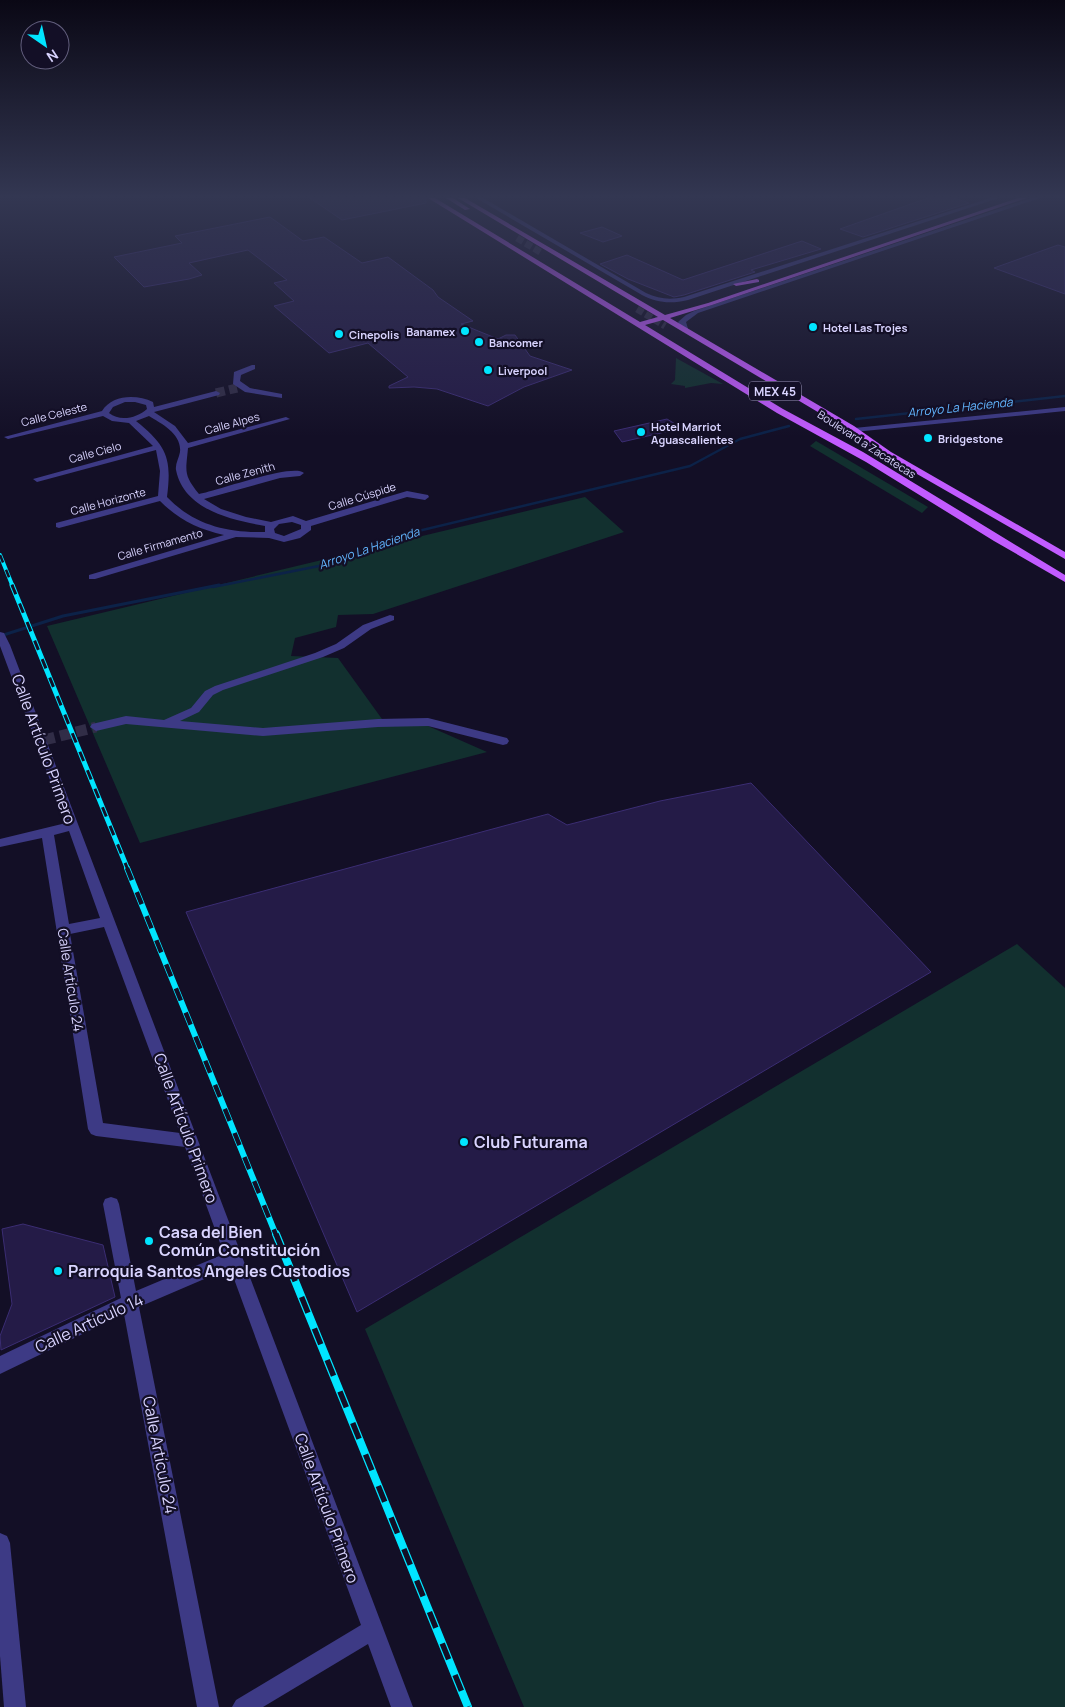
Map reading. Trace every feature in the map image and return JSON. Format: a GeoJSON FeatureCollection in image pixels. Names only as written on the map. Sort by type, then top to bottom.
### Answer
{"type":"FeatureCollection","features":[{"type":"Feature","properties":{"kind":"main road"},"geometry":{"type":"LineString","coordinates":[[570,278],[632,313],[657,313],[766,278]]}},
{"type":"Feature","properties":{"kind":"main road"},"geometry":{"type":"LineString","coordinates":[[576,278],[632,313],[638,325],[866,459]]}},
{"type":"Feature","properties":{"kind":"main road"},"geometry":{"type":"LineString","coordinates":[[597,278],[657,313],[662,324]]}},
{"type":"Feature","properties":{"kind":"main road"},"geometry":{"type":"LineString","coordinates":[[614,278],[620,291]]}},
{"type":"Feature","properties":{"kind":"main road"},"geometry":{"type":"LineString","coordinates":[[662,324],[710,304],[794,278]]}},
{"type":"Feature","properties":{"kind":"main road"},"geometry":{"type":"LineString","coordinates":[[736,284],[757,281]]}},
{"type":"Feature","properties":{"kind":"main road"},"geometry":{"type":"LineString","coordinates":[[710,304],[724,303]]}},
{"type":"Feature","properties":{"kind":"main road"},"geometry":{"type":"LineString","coordinates":[[638,325],[662,324],[686,330],[854,429],[887,452]]}},
{"type":"Feature","properties":{"kind":"main road","name":"Boulevard a Zacatecas"},"geometry":{"type":"LineString","coordinates":[[662,324],[844,431],[887,452],[1065,556]]}},
{"type":"Feature","properties":{"kind":"main road","name":"Boulevard a Zacatecas"},"geometry":{"type":"LineString","coordinates":[[662,324],[866,459],[1065,579]]}},
{"type":"Feature","properties":{"kind":"street"},"geometry":{"type":"LineString","coordinates":[[616,278],[660,301],[686,300],[757,278]]}},
{"type":"Feature","properties":{"kind":"street"},"geometry":{"type":"LineString","coordinates":[[686,330],[682,322],[688,316],[794,278]]}},
{"type":"Feature","properties":{"kind":"street"},"geometry":{"type":"LineString","coordinates":[[248,368],[237,374],[236,385],[280,396]]}},
{"type":"Feature","properties":{"kind":"street"},"geometry":{"type":"LineString","coordinates":[[214,390],[150,411],[130,420],[110,418],[105,413],[113,400],[132,399],[147,402],[214,390]]}},
{"type":"Feature","properties":{"kind":"street"},"geometry":{"type":"LineString","coordinates":[[147,402],[150,404],[150,411]]}},
{"type":"Feature","properties":{"kind":"street"},"geometry":{"type":"LineString","coordinates":[[844,431],[1065,409]]}},
{"type":"Feature","properties":{"kind":"street"},"geometry":{"type":"LineString","coordinates":[[130,420],[153,438],[159,447],[165,472],[162,498],[172,510],[191,522],[222,534],[234,535],[271,530],[281,520],[293,519],[306,524],[306,530],[303,534],[293,538],[280,539],[271,530],[214,510],[197,498],[190,490],[180,471],[184,447],[180,437],[150,411]]}},
{"type":"Feature","properties":{"kind":"street","name":"Calle Celeste"},"geometry":{"type":"LineString","coordinates":[[8,437],[105,413]]}},
{"type":"Feature","properties":{"kind":"street","name":"Calle Alpes"},"geometry":{"type":"LineString","coordinates":[[184,447],[286,420]]}},
{"type":"Feature","properties":{"kind":"street","name":"Calle Cielo"},"geometry":{"type":"LineString","coordinates":[[37,479],[159,447]]}},
{"type":"Feature","properties":{"kind":"street"},"geometry":{"type":"LineString","coordinates":[[165,472],[180,471]]}},
{"type":"Feature","properties":{"kind":"street","name":"Calle Zenith"},"geometry":{"type":"LineString","coordinates":[[197,498],[279,475],[300,473]]}},
{"type":"Feature","properties":{"kind":"street","name":"Calle Cúspide"},"geometry":{"type":"LineString","coordinates":[[306,524],[407,494],[425,497]]}},
{"type":"Feature","properties":{"kind":"street","name":"Calle Horizonte"},"geometry":{"type":"LineString","coordinates":[[59,525],[162,498]]}},
{"type":"Feature","properties":{"kind":"street","name":"Calle Firmamento"},"geometry":{"type":"LineString","coordinates":[[92,576],[234,535]]}},
{"type":"Feature","properties":{"kind":"street"},"geometry":{"type":"LineString","coordinates":[[163,725],[195,710],[209,693],[219,688],[319,655],[340,646],[367,627],[390,618]]}},
{"type":"Feature","properties":{"kind":"street","name":"Calle Artículo Primero"},"geometry":{"type":"LineString","coordinates":[[4,649],[43,740],[108,921],[402,1707]]}},
{"type":"Feature","properties":{"kind":"street"},"geometry":{"type":"LineString","coordinates":[[96,727],[126,720],[163,725],[263,732],[428,722],[504,741]]}},
{"type":"Feature","properties":{"kind":"street"},"geometry":{"type":"LineString","coordinates":[[0,843],[73,826]]}},
{"type":"Feature","properties":{"kind":"street","name":"Calle Artículo 24"},"geometry":{"type":"LineString","coordinates":[[46,832],[96,1129],[190,1140]]}},
{"type":"Feature","properties":{"kind":"street"},"geometry":{"type":"LineString","coordinates":[[63,930],[108,921]]}},
{"type":"Feature","properties":{"kind":"street","name":"Calle Artículo 24"},"geometry":{"type":"LineString","coordinates":[[111,1204],[132,1302],[208,1707]]}},
{"type":"Feature","properties":{"kind":"street","name":"Calle Artículo 14"},"geometry":{"type":"LineString","coordinates":[[0,1365],[132,1302],[234,1258]]}},
{"type":"Feature","properties":{"kind":"street"},"geometry":{"type":"LineString","coordinates":[[0,1542],[15,1707]]}},
{"type":"Feature","properties":{"kind":"street"},"geometry":{"type":"LineString","coordinates":[[243,1707],[373,1630]]}},
{"type":"Feature","properties":{"kind":"green space"},"geometry":{"type":"Polygon","coordinates":[[[676,358],[723,384],[711,383],[685,388],[685,386],[671,384],[675,380],[676,358]]]}},
{"type":"Feature","properties":{"kind":"green space"},"geometry":{"type":"Polygon","coordinates":[[[816,441],[928,507],[922,513],[810,446],[816,441]]]}},
{"type":"Feature","properties":{"kind":"green space"},"geometry":{"type":"Polygon","coordinates":[[[585,497],[624,532],[373,614],[338,615],[336,627],[295,638],[291,656],[338,658],[382,719],[428,726],[487,752],[140,843],[47,626],[585,497]]]}},
{"type":"Feature","properties":{"kind":"green space"},"geometry":{"type":"Polygon","coordinates":[[[1017,944],[1065,988],[1065,1707],[524,1707],[365,1329],[1017,944]]]}},
{"type":"Feature","properties":{"kind":"building"},"geometry":{"type":"Polygon","coordinates":[[[135,278],[193,278],[189,279],[144,287],[135,278]]]}},
{"type":"Feature","properties":{"kind":"building"},"geometry":{"type":"Polygon","coordinates":[[[284,278],[416,278],[433,290],[438,297],[473,321],[461,324],[498,339],[506,335],[515,335],[530,356],[572,370],[524,387],[488,406],[437,389],[414,387],[389,388],[389,386],[408,377],[368,343],[329,353],[274,306],[294,301],[274,283],[287,280],[284,278]]]}},
{"type":"Feature","properties":{"kind":"building"},"geometry":{"type":"Polygon","coordinates":[[[625,278],[678,278],[683,280],[690,278],[738,278],[674,297],[625,278]]]}},
{"type":"Feature","properties":{"kind":"building"},"geometry":{"type":"Polygon","coordinates":[[[1020,278],[1065,278],[1065,294],[1020,278]]]}},
{"type":"Feature","properties":{"kind":"building","name":"Hotel Marriot Aguascalientes"},"geometry":{"type":"Polygon","coordinates":[[[667,419],[682,428],[622,442],[614,431],[667,419]]]}},
{"type":"Feature","properties":{"kind":"building","name":"Club Futurama"},"geometry":{"type":"Polygon","coordinates":[[[751,783],[931,972],[357,1312],[186,912],[548,814],[567,825],[660,801],[751,783]]]}},
{"type":"Feature","properties":{"kind":"building","name":"Parroquia Santos Angeles Custodios"},"geometry":{"type":"Polygon","coordinates":[[[23,1224],[103,1245],[115,1297],[1,1350],[0,1336],[12,1304],[2,1229],[23,1224]]]}},
{"type":"Feature","properties":{"kind":"waterway","name":"Arroyo La Hacienda"},"geometry":{"type":"LineString","coordinates":[[856,419],[1065,396]]}},
{"type":"Feature","properties":{"kind":"waterway","name":"Arroyo La Hacienda"},"geometry":{"type":"LineString","coordinates":[[213,587],[319,566],[410,533],[690,466],[740,439],[789,426]]}},
{"type":"Feature","properties":{"kind":"waterway","name":"Arroyo La Hacienda"},"geometry":{"type":"LineString","coordinates":[[0,636],[63,616],[219,585]]}},
{"type":"Feature","properties":{"kind":"tunnel"},"geometry":{"type":"LineString","coordinates":[[637,309],[665,326]]}},
{"type":"Feature","properties":{"kind":"tunnel"},"geometry":{"type":"LineString","coordinates":[[216,393],[237,388]]}},
{"type":"Feature","properties":{"kind":"tunnel"},"geometry":{"type":"LineString","coordinates":[[44,740],[96,727]]}},
{"type":"Feature","properties":{"kind":"railway"},"geometry":{"type":"LineString","coordinates":[[0,555],[13,587]]}},
{"type":"Feature","properties":{"kind":"railway"},"geometry":{"type":"LineString","coordinates":[[12,585],[128,870]]}},
{"type":"Feature","properties":{"kind":"railway"},"geometry":{"type":"LineString","coordinates":[[127,868],[276,1235]]}},
{"type":"Feature","properties":{"kind":"railway"},"geometry":{"type":"LineString","coordinates":[[276,1234],[468,1707]]}},
{"type":"Feature","properties":{"kind":"place","name":"Hotel Las Trojes"},"geometry":{"type":"Point","coordinates":[813,327]}},
{"type":"Feature","properties":{"kind":"place","name":"Banamex"},"geometry":{"type":"Point","coordinates":[465,331]}},
{"type":"Feature","properties":{"kind":"place","name":"Cinepolis"},"geometry":{"type":"Point","coordinates":[339,334]}},
{"type":"Feature","properties":{"kind":"place","name":"Bancomer"},"geometry":{"type":"Point","coordinates":[479,342]}},
{"type":"Feature","properties":{"kind":"place","name":"Liverpool"},"geometry":{"type":"Point","coordinates":[488,370]}},
{"type":"Feature","properties":{"kind":"place","name":"Hotel Marriot Aguascalientes"},"geometry":{"type":"Point","coordinates":[641,432]}},
{"type":"Feature","properties":{"kind":"place","name":"Bridgestone"},"geometry":{"type":"Point","coordinates":[928,438]}},
{"type":"Feature","properties":{"kind":"place","name":"Club Futurama"},"geometry":{"type":"Point","coordinates":[464,1142]}},
{"type":"Feature","properties":{"kind":"place","name":"Casa del Bien Común Constitución"},"geometry":{"type":"Point","coordinates":[149,1241]}},
{"type":"Feature","properties":{"kind":"place","name":"Parroquia Santos Angeles Custodios"},"geometry":{"type":"Point","coordinates":[58,1271]}}]}
